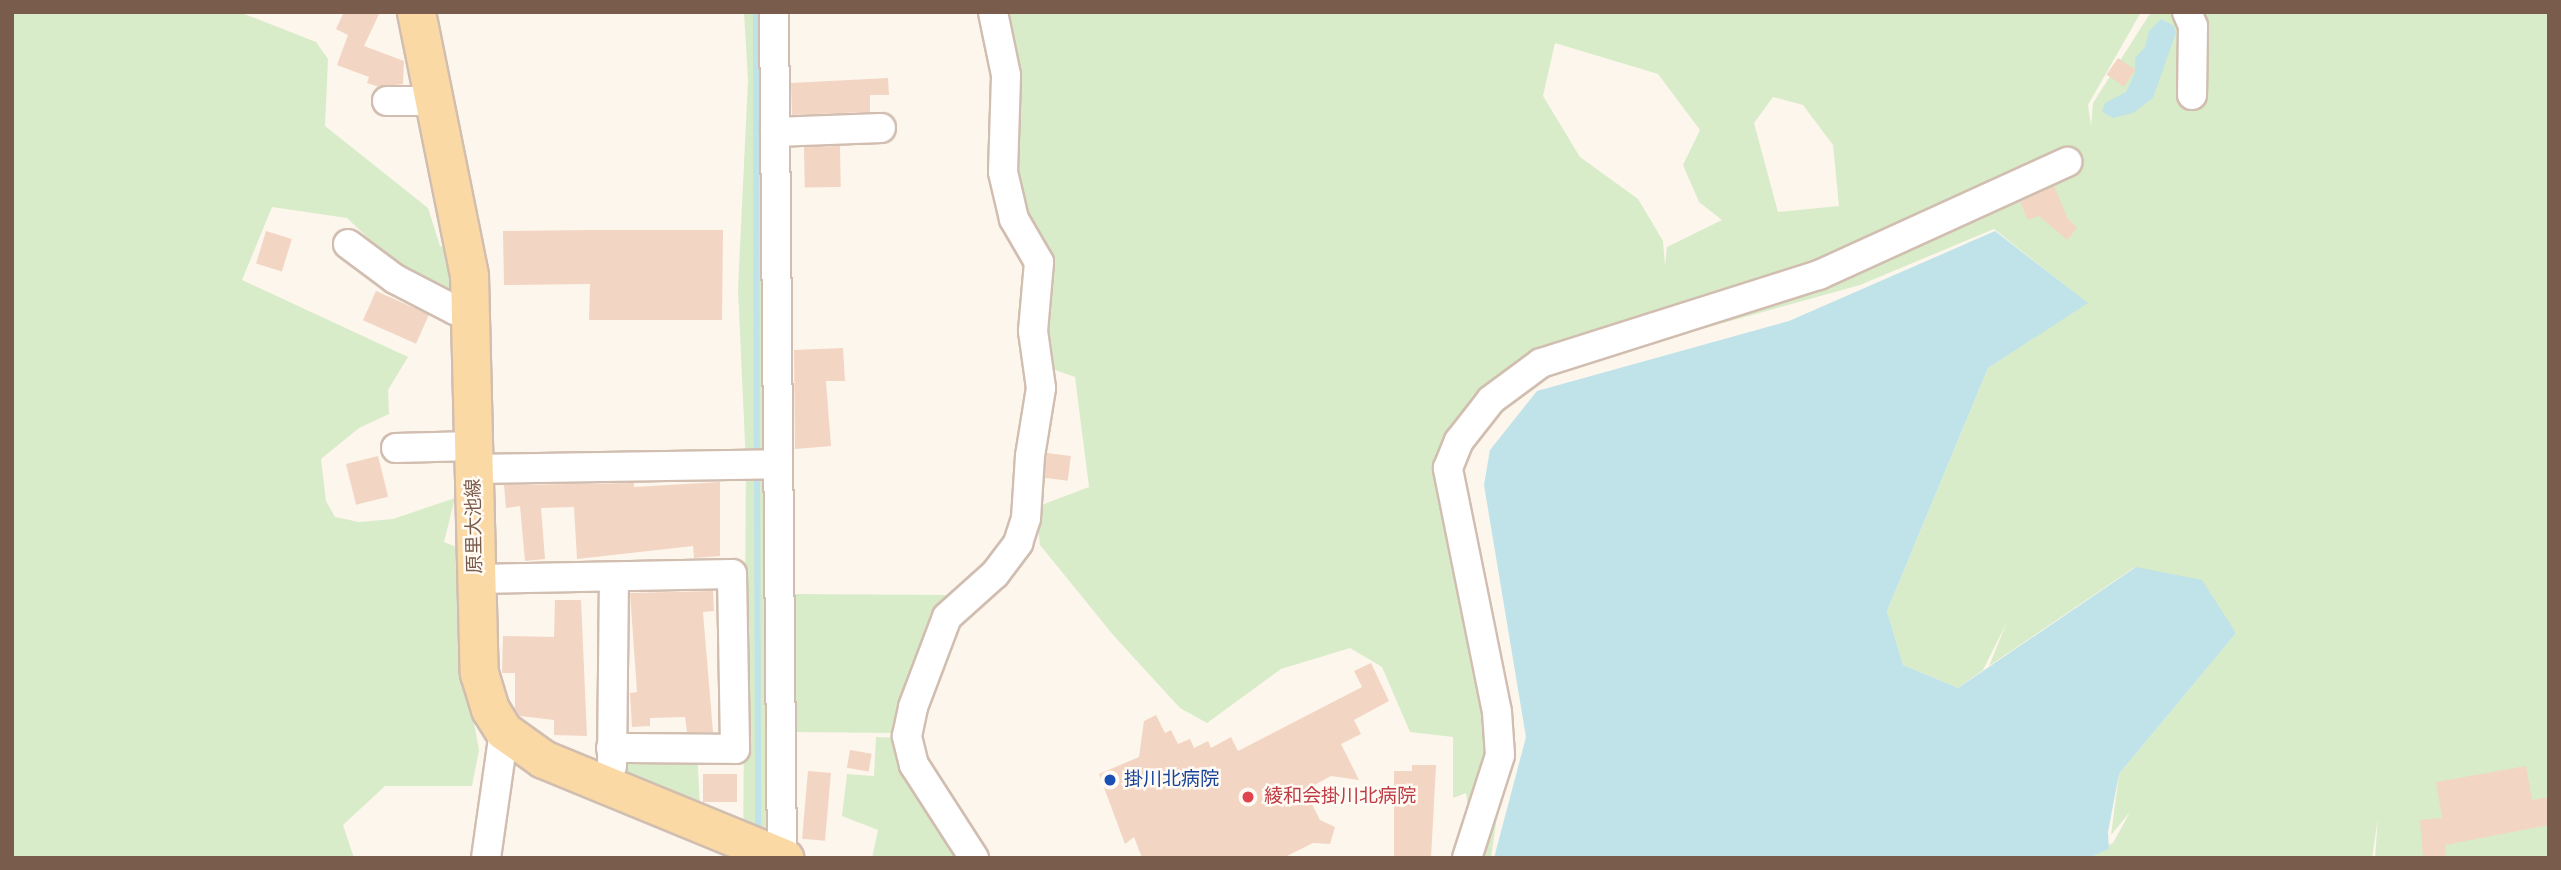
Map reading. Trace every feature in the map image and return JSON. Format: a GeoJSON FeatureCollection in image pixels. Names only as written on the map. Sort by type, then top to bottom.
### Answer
{"type":"FeatureCollection","features":[{"type":"Feature","properties":{"kind":"main road","name":"原里大池線"},"geometry":{"type":"LineString","coordinates":[[416,12],[469,276],[479,673],[490,709],[504,731],[543,759],[761,851]]}},
{"type":"Feature","properties":{"kind":"street"},"geometry":{"type":"LineString","coordinates":[[761,851],[775,132],[774,12]]}},
{"type":"Feature","properties":{"kind":"street"},"geometry":{"type":"LineString","coordinates":[[974,858],[914,765],[907,736],[913,707],[947,617],[995,574],[1018,543],[1026,518],[1030,456],[1041,388],[1033,331],[1039,261],[1014,219],[1003,172],[1006,75],[993,12]]}},
{"type":"Feature","properties":{"kind":"street"},"geometry":{"type":"LineString","coordinates":[[2186,12],[2193,26],[2192,94]]}},
{"type":"Feature","properties":{"kind":"street"},"geometry":{"type":"LineString","coordinates":[[387,101],[434,101]]}},
{"type":"Feature","properties":{"kind":"street"},"geometry":{"type":"LineString","coordinates":[[775,132],[881,128]]}},
{"type":"Feature","properties":{"kind":"street"},"geometry":{"type":"LineString","coordinates":[[1467,858],[1500,755],[1497,712],[1448,468],[1459,441],[1491,400],[1541,363],[1819,275],[2067,162]]}},
{"type":"Feature","properties":{"kind":"street"},"geometry":{"type":"LineString","coordinates":[[348,244],[396,279],[456,310],[470,310]]}},
{"type":"Feature","properties":{"kind":"street"},"geometry":{"type":"LineString","coordinates":[[396,448],[474,458],[768,464]]}},
{"type":"Feature","properties":{"kind":"street"},"geometry":{"type":"LineString","coordinates":[[477,579],[732,575],[734,749],[611,748]]}},
{"type":"Feature","properties":{"kind":"street"},"geometry":{"type":"LineString","coordinates":[[610,787],[614,577]]}},
{"type":"Feature","properties":{"kind":"street"},"geometry":{"type":"LineString","coordinates":[[486,858],[504,731]]}},
{"type":"Feature","properties":{"kind":"green space"},"geometry":{"type":"Polygon","coordinates":[[[12,12],[239,12],[316,42],[328,59],[325,126],[428,208],[440,246],[452,252],[455,301],[419,287],[347,218],[272,207],[242,280],[408,357],[388,390],[389,414],[359,428],[321,459],[326,501],[335,517],[359,522],[393,519],[455,498],[444,542],[461,549],[461,653],[479,750],[472,786],[385,786],[343,825],[354,858],[12,858],[12,12]]]}},
{"type":"Feature","properties":{"kind":"green space"},"geometry":{"type":"Polygon","coordinates":[[[744,12],[768,12],[771,858],[743,858],[746,465],[738,289],[748,80],[744,12]]]}},
{"type":"Feature","properties":{"kind":"green space"},"geometry":{"type":"Polygon","coordinates":[[[992,12],[2141,12],[2088,105],[2091,126],[2093,103],[2151,12],[2549,12],[2549,858],[2375,858],[2378,818],[2372,858],[2082,858],[2113,843],[2130,812],[2111,835],[2119,774],[2236,633],[2135,567],[1989,666],[2007,622],[1983,670],[1958,688],[1903,665],[1887,611],[1988,368],[2087,303],[1994,229],[1860,285],[1571,365],[1519,385],[1460,457],[1507,746],[1491,858],[1476,858],[1466,793],[1453,798],[1453,737],[1410,732],[1382,667],[1350,648],[1281,669],[1207,723],[1180,708],[1114,636],[1040,545],[1036,507],[1089,487],[1075,377],[1038,364],[1037,258],[1014,219],[992,12]],[[1555,43],[1543,96],[1580,157],[1638,199],[1663,241],[1665,266],[1667,247],[1722,220],[1699,202],[1683,165],[1700,130],[1658,74],[1555,43]],[[1773,97],[1754,123],[1778,212],[1839,206],[1833,145],[1803,105],[1773,97]]]}},
{"type":"Feature","properties":{"kind":"green space"},"geometry":{"type":"Polygon","coordinates":[[[789,594],[946,595],[899,733],[791,732],[789,594]]]}},
{"type":"Feature","properties":{"kind":"green space"},"geometry":{"type":"Polygon","coordinates":[[[876,737],[899,738],[962,858],[872,858],[878,830],[842,816],[847,774],[874,776],[876,737]]]}},
{"type":"Feature","properties":{"kind":"green space"},"geometry":{"type":"Polygon","coordinates":[[[611,748],[697,749],[700,808],[612,776],[611,748]]]}},
{"type":"Feature","properties":{"kind":"water"},"geometry":{"type":"Polygon","coordinates":[[[2161,19],[2174,26],[2176,33],[2153,98],[2133,113],[2113,118],[2102,112],[2105,103],[2126,92],[2135,73],[2135,58],[2145,47],[2149,31],[2161,19]]]}},
{"type":"Feature","properties":{"kind":"water"},"geometry":{"type":"Polygon","coordinates":[[[1995,231],[2088,303],[1988,368],[1887,611],[1903,665],[1958,688],[2136,567],[2202,580],[2236,633],[2119,774],[2108,832],[2109,849],[2088,858],[1494,858],[1526,737],[1484,485],[1490,450],[1537,391],[1789,321],[1995,231]]]}},
{"type":"Feature","properties":{"kind":"building"},"geometry":{"type":"Polygon","coordinates":[[[344,12],[380,12],[364,46],[404,61],[403,84],[379,87],[367,83],[369,77],[337,65],[348,35],[336,29],[344,12]]]}},
{"type":"Feature","properties":{"kind":"building"},"geometry":{"type":"Polygon","coordinates":[[[2118,58],[2135,70],[2124,86],[2107,74],[2118,58]]]}},
{"type":"Feature","properties":{"kind":"building"},"geometry":{"type":"Polygon","coordinates":[[[888,78],[889,95],[870,95],[870,112],[792,115],[791,83],[888,78]]]}},
{"type":"Feature","properties":{"kind":"building"},"geometry":{"type":"Polygon","coordinates":[[[840,146],[841,187],[805,188],[804,147],[840,146]]]}},
{"type":"Feature","properties":{"kind":"building"},"geometry":{"type":"Polygon","coordinates":[[[2054,186],[2068,219],[2077,228],[2067,240],[2039,216],[2028,220],[2020,202],[2054,186]]]}},
{"type":"Feature","properties":{"kind":"building"},"geometry":{"type":"Polygon","coordinates":[[[723,230],[722,320],[589,320],[590,284],[504,285],[503,231],[723,230]]]}},
{"type":"Feature","properties":{"kind":"building"},"geometry":{"type":"Polygon","coordinates":[[[266,231],[292,239],[282,271],[256,264],[266,231]]]}},
{"type":"Feature","properties":{"kind":"building"},"geometry":{"type":"Polygon","coordinates":[[[376,291],[429,315],[416,344],[363,320],[376,291]]]}},
{"type":"Feature","properties":{"kind":"building"},"geometry":{"type":"Polygon","coordinates":[[[843,348],[845,381],[826,381],[831,446],[795,449],[794,350],[843,348]]]}},
{"type":"Feature","properties":{"kind":"building"},"geometry":{"type":"Polygon","coordinates":[[[1047,453],[1071,456],[1068,481],[1044,478],[1047,453]]]}},
{"type":"Feature","properties":{"kind":"building"},"geometry":{"type":"Polygon","coordinates":[[[378,456],[388,497],[356,505],[346,464],[378,456]]]}},
{"type":"Feature","properties":{"kind":"building"},"geometry":{"type":"Polygon","coordinates":[[[720,482],[720,556],[694,558],[693,546],[577,559],[574,507],[541,508],[545,559],[525,561],[520,506],[506,508],[504,485],[634,483],[634,487],[720,482]]]}},
{"type":"Feature","properties":{"kind":"building"},"geometry":{"type":"Polygon","coordinates":[[[713,591],[714,611],[703,612],[713,732],[687,732],[685,717],[650,718],[650,726],[632,727],[630,693],[637,692],[630,593],[713,591]]]}},
{"type":"Feature","properties":{"kind":"building"},"geometry":{"type":"Polygon","coordinates":[[[555,600],[581,600],[587,736],[554,735],[554,720],[520,716],[515,709],[515,673],[502,673],[503,636],[554,637],[555,600]]]}},
{"type":"Feature","properties":{"kind":"building"},"geometry":{"type":"Polygon","coordinates":[[[1371,663],[1389,701],[1354,720],[1361,734],[1341,744],[1359,780],[1331,776],[1305,790],[1320,820],[1335,827],[1330,844],[1313,843],[1283,858],[1142,858],[1134,837],[1125,844],[1099,774],[1139,757],[1144,721],[1156,715],[1165,733],[1171,730],[1178,744],[1190,739],[1194,748],[1208,741],[1211,748],[1231,737],[1238,751],[1362,687],[1354,671],[1371,663]]]}},
{"type":"Feature","properties":{"kind":"building"},"geometry":{"type":"Polygon","coordinates":[[[850,750],[872,754],[869,772],[847,768],[850,750]]]}},
{"type":"Feature","properties":{"kind":"building"},"geometry":{"type":"Polygon","coordinates":[[[1412,765],[1436,765],[1431,858],[1394,858],[1394,771],[1412,771],[1412,765]]]}},
{"type":"Feature","properties":{"kind":"building"},"geometry":{"type":"Polygon","coordinates":[[[2526,766],[2532,800],[2549,797],[2549,825],[2445,845],[2446,858],[2423,858],[2420,820],[2442,818],[2436,782],[2526,766]]]}},
{"type":"Feature","properties":{"kind":"building"},"geometry":{"type":"Polygon","coordinates":[[[808,771],[831,773],[825,841],[802,839],[808,771]]]}},
{"type":"Feature","properties":{"kind":"building"},"geometry":{"type":"Polygon","coordinates":[[[703,774],[737,774],[737,802],[703,802],[703,774]]]}},
{"type":"Feature","properties":{"kind":"waterway"},"geometry":{"type":"LineString","coordinates":[[756,12],[757,458]]}},
{"type":"Feature","properties":{"kind":"waterway"},"geometry":{"type":"LineString","coordinates":[[757,473],[758,833]]}},
{"type":"Feature","properties":{"kind":"place","name":"掛川北病院"},"geometry":{"type":"Point","coordinates":[1110,780]}},
{"type":"Feature","properties":{"kind":"place","name":"綾和会掛川北病院"},"geometry":{"type":"Point","coordinates":[1248,797]}}]}
